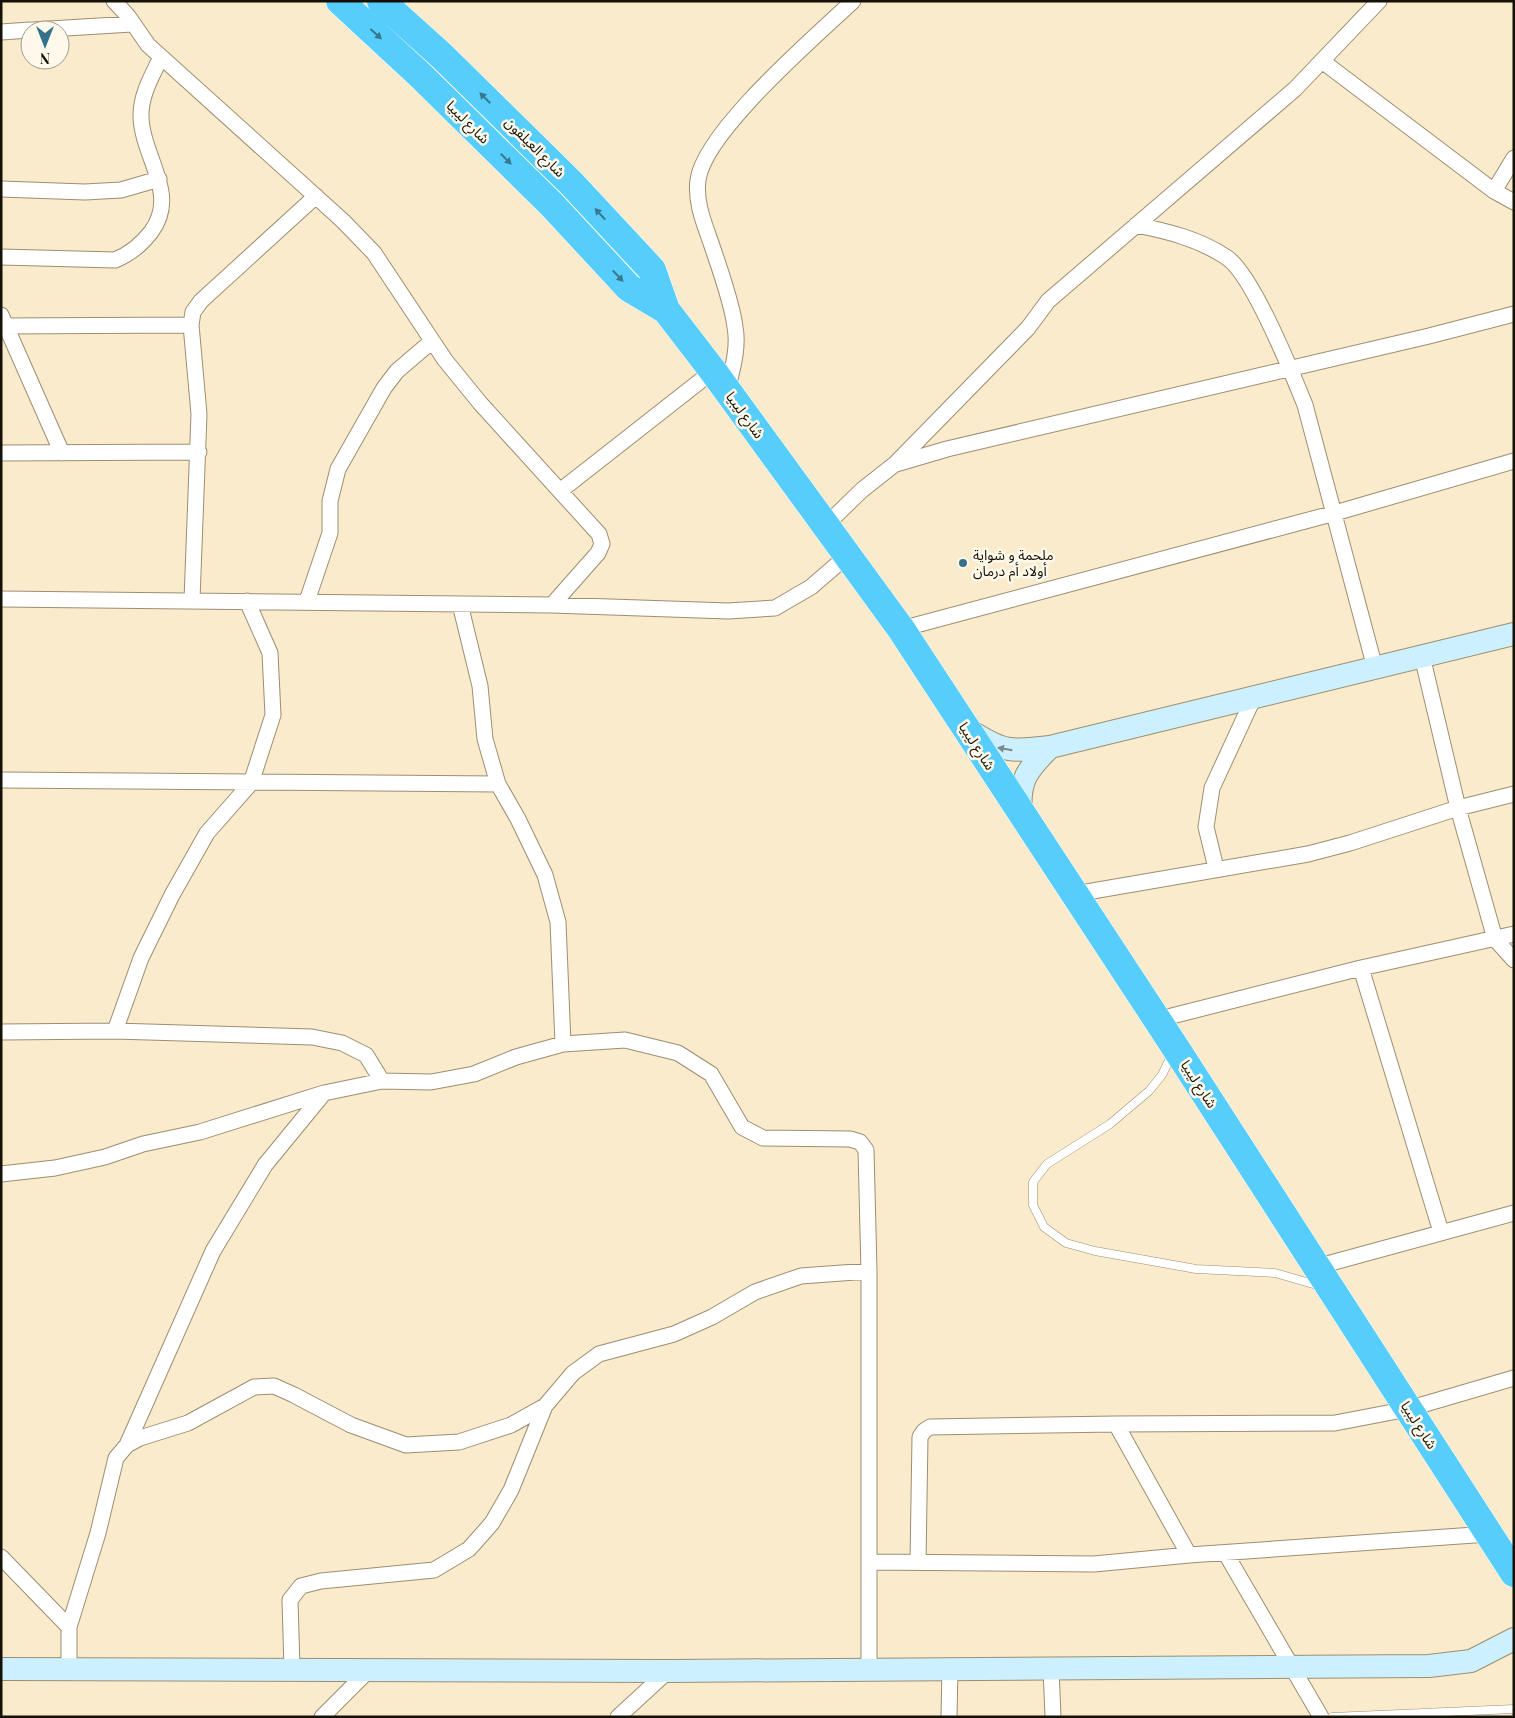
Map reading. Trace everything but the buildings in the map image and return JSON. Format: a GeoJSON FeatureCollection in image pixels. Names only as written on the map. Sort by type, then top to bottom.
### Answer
{"type":"FeatureCollection","features":[{"type":"Feature","properties":{"kind":"highway","name":"شارع ليبيا"},"geometry":{"type":"LineString","coordinates":[[340,1],[421,76],[552,205],[629,288],[666,310],[720,381],[901,629],[1156,1020],[1176,1047],[1322,1278],[1514,1573]]}},
{"type":"Feature","properties":{"kind":"highway","name":"شارع العيلفون"},"geometry":{"type":"LineString","coordinates":[[381,1],[442,56],[572,184],[652,270],[666,310]]}},
{"type":"Feature","properties":{"kind":"street"},"geometry":{"type":"LineString","coordinates":[[114,1],[122,8],[148,46],[316,196],[374,253],[399,288],[431,342],[480,403],[599,534],[602,544],[598,553],[552,605]]}},
{"type":"Feature","properties":{"kind":"street"},"geometry":{"type":"LineString","coordinates":[[560,491],[720,381],[736,353],[736,327],[700,212],[697,189],[700,168],[706,154],[731,121],[853,1]]}},
{"type":"Feature","properties":{"kind":"street"},"geometry":{"type":"LineString","coordinates":[[826,525],[862,490],[895,464],[1028,328],[1048,302],[1295,89],[1379,1]]}},
{"type":"Feature","properties":{"kind":"street"},"geometry":{"type":"LineString","coordinates":[[70,28],[132,24]]}},
{"type":"Feature","properties":{"kind":"street"},"geometry":{"type":"LineString","coordinates":[[1,32],[20,31]]}},
{"type":"Feature","properties":{"kind":"street"},"geometry":{"type":"LineString","coordinates":[[1,257],[114,260],[127,255],[144,240],[158,222],[163,203],[158,179],[142,129],[141,114],[143,95],[161,57]]}},
{"type":"Feature","properties":{"kind":"street"},"geometry":{"type":"LineString","coordinates":[[1322,61],[1494,191],[1514,202]]}},
{"type":"Feature","properties":{"kind":"street"},"geometry":{"type":"LineString","coordinates":[[1494,191],[1514,158]]}},
{"type":"Feature","properties":{"kind":"street"},"geometry":{"type":"LineString","coordinates":[[1,189],[85,192],[121,190],[158,179]]}},
{"type":"Feature","properties":{"kind":"street"},"geometry":{"type":"LineString","coordinates":[[192,600],[199,452],[198,388],[191,325],[193,312],[201,301],[316,196]]}},
{"type":"Feature","properties":{"kind":"street"},"geometry":{"type":"LineString","coordinates":[[1136,225],[1174,233],[1228,257],[1244,274],[1290,368],[1305,405],[1375,668]]}},
{"type":"Feature","properties":{"kind":"street"},"geometry":{"type":"LineString","coordinates":[[895,464],[1514,314]]}},
{"type":"Feature","properties":{"kind":"street"},"geometry":{"type":"LineString","coordinates":[[62,453],[3,322],[191,325]]}},
{"type":"Feature","properties":{"kind":"street"},"geometry":{"type":"LineString","coordinates":[[308,601],[314,579],[324,558],[330,533],[330,501],[338,469],[396,371],[431,342]]}},
{"type":"Feature","properties":{"kind":"street"},"geometry":{"type":"LineString","coordinates":[[1,453],[199,452]]}},
{"type":"Feature","properties":{"kind":"street"},"geometry":{"type":"LineString","coordinates":[[901,629],[1334,513],[1514,461]]}},
{"type":"Feature","properties":{"kind":"street"},"geometry":{"type":"LineString","coordinates":[[1,599],[552,605],[728,611],[775,608],[811,587],[848,554]]}},
{"type":"Feature","properties":{"kind":"street"},"geometry":{"type":"LineString","coordinates":[[115,1031],[141,958],[172,895],[207,833],[251,782],[273,715],[270,653],[247,601]]}},
{"type":"Feature","properties":{"kind":"street"},"geometry":{"type":"LineString","coordinates":[[460,604],[480,686],[485,739],[498,784],[518,819],[545,875],[558,922],[564,1044]]}},
{"type":"Feature","properties":{"kind":"street"},"geometry":{"type":"LineString","coordinates":[[966,728],[994,747],[1007,750],[1050,747],[1514,634]]}},
{"type":"Feature","properties":{"kind":"street"},"geometry":{"type":"LineString","coordinates":[[1422,656],[1458,808],[1494,939],[1514,960]]}},
{"type":"Feature","properties":{"kind":"street"},"geometry":{"type":"LineString","coordinates":[[1216,868],[1206,827],[1212,788],[1254,697]]}},
{"type":"Feature","properties":{"kind":"street"},"geometry":{"type":"LineString","coordinates":[[1021,813],[1022,783],[1032,765],[1050,747]]}},
{"type":"Feature","properties":{"kind":"street"},"geometry":{"type":"LineString","coordinates":[[1,780],[498,784]]}},
{"type":"Feature","properties":{"kind":"street"},"geometry":{"type":"LineString","coordinates":[[1075,894],[1216,868],[1308,854],[1350,843],[1458,808],[1514,794]]}},
{"type":"Feature","properties":{"kind":"street"},"geometry":{"type":"LineString","coordinates":[[1156,1020],[1361,968],[1514,934]]}},
{"type":"Feature","properties":{"kind":"street"},"geometry":{"type":"LineString","coordinates":[[1361,968],[1441,1232]]}},
{"type":"Feature","properties":{"kind":"street"},"geometry":{"type":"LineString","coordinates":[[1,1032],[115,1031],[320,1039],[342,1043],[366,1055],[382,1081]]}},
{"type":"Feature","properties":{"kind":"street"},"geometry":{"type":"LineString","coordinates":[[1,1174],[55,1168],[105,1157],[143,1144],[227,1124],[324,1093],[382,1081],[431,1082],[474,1074],[516,1057],[564,1044],[625,1040],[678,1054],[711,1074],[742,1128],[763,1138],[850,1139],[860,1142],[866,1150],[869,1271],[869,1668]]}},
{"type":"Feature","properties":{"kind":"street"},"geometry":{"type":"LineString","coordinates":[[69,1669],[68,1627],[98,1533],[116,1458],[127,1445],[214,1251],[265,1165],[324,1093]]}},
{"type":"Feature","properties":{"kind":"street"},"geometry":{"type":"LineString","coordinates":[[1322,1278],[1441,1232],[1514,1213]]}},
{"type":"Feature","properties":{"kind":"street"},"geometry":{"type":"LineString","coordinates":[[292,1669],[290,1600],[301,1586],[321,1581],[434,1570],[469,1549],[492,1523],[510,1490],[545,1406],[573,1373],[599,1354],[674,1334],[712,1317],[755,1292],[801,1276],[869,1271]]}},
{"type":"Feature","properties":{"kind":"street"},"geometry":{"type":"LineString","coordinates":[[918,1562],[920,1437],[930,1427],[1334,1423],[1408,1409],[1514,1378]]}},
{"type":"Feature","properties":{"kind":"street"},"geometry":{"type":"LineString","coordinates":[[127,1445],[140,1438],[188,1423],[254,1387],[274,1386],[294,1394],[351,1425],[406,1445],[459,1442],[510,1425],[545,1406]]}},
{"type":"Feature","properties":{"kind":"street"},"geometry":{"type":"LineString","coordinates":[[1116,1424],[1189,1555]]}},
{"type":"Feature","properties":{"kind":"street"},"geometry":{"type":"LineString","coordinates":[[869,1562],[1094,1564],[1189,1555],[1226,1554],[1489,1534]]}},
{"type":"Feature","properties":{"kind":"street"},"geometry":{"type":"LineString","coordinates":[[1226,1554],[1290,1667],[1321,1717]]}},
{"type":"Feature","properties":{"kind":"street"},"geometry":{"type":"LineString","coordinates":[[1,1558],[68,1627]]}},
{"type":"Feature","properties":{"kind":"street"},"geometry":{"type":"LineString","coordinates":[[1,1669],[371,1668],[668,1671],[1438,1665],[1471,1661],[1514,1639]]}},
{"type":"Feature","properties":{"kind":"street"},"geometry":{"type":"LineString","coordinates":[[322,1717],[371,1668]]}},
{"type":"Feature","properties":{"kind":"street"},"geometry":{"type":"LineString","coordinates":[[949,1717],[950,1668]]}},
{"type":"Feature","properties":{"kind":"street"},"geometry":{"type":"LineString","coordinates":[[1051,1668],[1053,1717]]}},
{"type":"Feature","properties":{"kind":"street"},"geometry":{"type":"LineString","coordinates":[[618,1717],[668,1671]]}},
{"type":"Feature","properties":{"kind":"lane"},"geometry":{"type":"LineString","coordinates":[[1176,1047],[1162,1075],[1149,1091],[1110,1124],[1047,1164],[1033,1182],[1033,1205],[1044,1227],[1066,1243],[1095,1251],[1196,1269],[1275,1273],[1322,1278]]}},
{"type":"Feature","properties":{"kind":"lane"},"geometry":{"type":"LineString","coordinates":[[1332,1717],[1514,1709]]}},
{"type":"Feature","properties":{"kind":"place","name":"ملحمة و شواية أولاد أم درمان"},"geometry":{"type":"Point","coordinates":[963,563]}}]}
